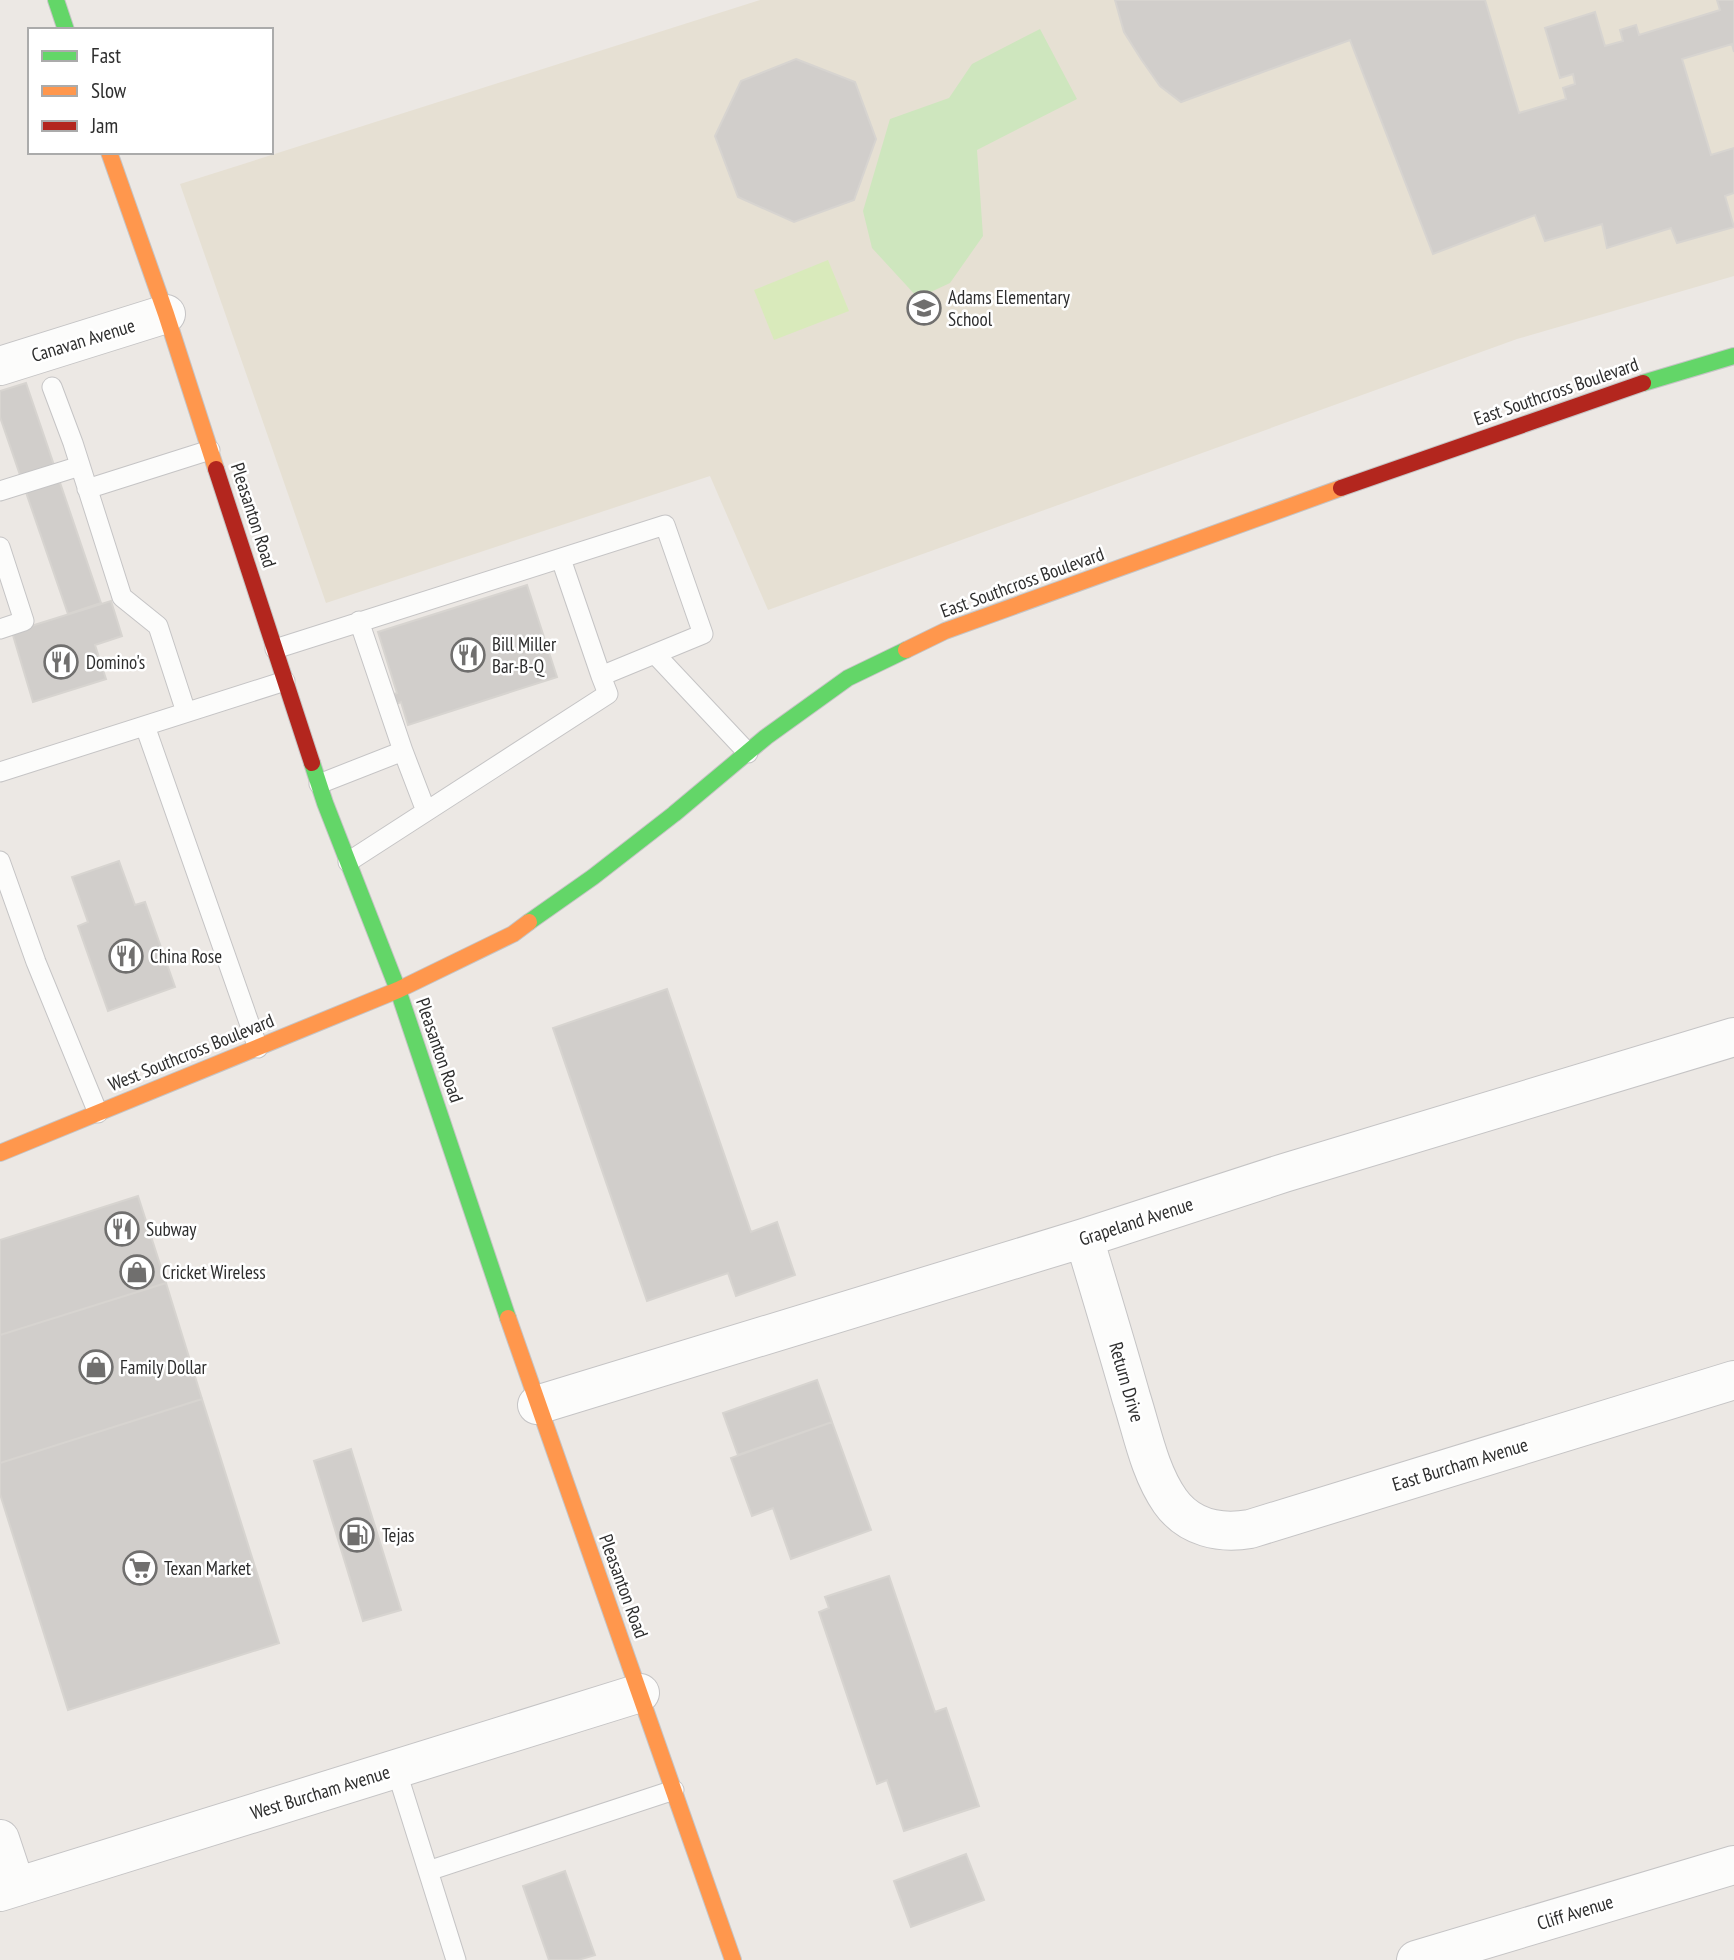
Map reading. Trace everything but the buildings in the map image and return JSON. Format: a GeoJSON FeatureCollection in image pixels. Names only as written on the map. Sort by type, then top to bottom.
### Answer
{"type":"FeatureCollection","features":[{"type":"Feature","properties":{"kind":"main road"},"geometry":{"type":"LineString","coordinates":[[56,0],[65,28]]}},
{"type":"Feature","properties":{"kind":"main road","name":"Pleasanton Road"},"geometry":{"type":"LineString","coordinates":[[110,154],[166,314],[319,784],[398,990],[537,1405],[733,1960]]}},
{"type":"Feature","properties":{"kind":"main road","name":"East Southcross Boulevard"},"geometry":{"type":"LineString","coordinates":[[398,990],[513,934],[593,877],[748,753],[848,678],[945,631],[1441,452],[1633,386],[1734,356]]}},
{"type":"Feature","properties":{"kind":"main road","name":"West Southcross Boulevard"},"geometry":{"type":"LineString","coordinates":[[0,1153],[398,990]]}},
{"type":"Feature","properties":{"kind":"street","name":"Canavan Avenue"},"geometry":{"type":"LineString","coordinates":[[0,366],[166,314]]}},
{"type":"Feature","properties":{"kind":"street","name":"Grapeland Avenue"},"geometry":{"type":"LineString","coordinates":[[537,1405],[1084,1238],[1284,1173],[1734,1037]]}},
{"type":"Feature","properties":{"kind":"street","name":"Return Drive"},"geometry":{"type":"LineString","coordinates":[[1084,1238],[1151,1462],[1171,1502],[1187,1518]]}},
{"type":"Feature","properties":{"kind":"street","name":"East Burcham Avenue"},"geometry":{"type":"LineString","coordinates":[[1187,1518],[1209,1530],[1236,1532],[1251,1529],[1734,1380]]}},
{"type":"Feature","properties":{"kind":"street","name":"West Burcham Avenue"},"geometry":{"type":"LineString","coordinates":[[8,1889],[640,1693]]}},
{"type":"Feature","properties":{"kind":"street"},"geometry":{"type":"LineString","coordinates":[[0,1839],[8,1889]]}},
{"type":"Feature","properties":{"kind":"street","name":"Cliff Avenue"},"geometry":{"type":"LineString","coordinates":[[1416,1960],[1734,1865]]}},
{"type":"Feature","properties":{"kind":"lane"},"geometry":{"type":"LineString","coordinates":[[52,387],[122,597],[158,626],[186,712]]}},
{"type":"Feature","properties":{"kind":"lane"},"geometry":{"type":"LineString","coordinates":[[87,489],[211,450]]}},
{"type":"Feature","properties":{"kind":"lane"},"geometry":{"type":"LineString","coordinates":[[0,491],[80,466]]}},
{"type":"Feature","properties":{"kind":"lane"},"geometry":{"type":"LineString","coordinates":[[275,649],[665,525],[703,634],[601,676]]}},
{"type":"Feature","properties":{"kind":"lane"},"geometry":{"type":"LineString","coordinates":[[0,547],[24,621],[0,629]]}},
{"type":"Feature","properties":{"kind":"lane"},"geometry":{"type":"LineString","coordinates":[[348,862],[608,694],[561,559]]}},
{"type":"Feature","properties":{"kind":"lane"},"geometry":{"type":"LineString","coordinates":[[359,621],[426,811]]}},
{"type":"Feature","properties":{"kind":"lane"},"geometry":{"type":"LineString","coordinates":[[655,654],[748,753]]}},
{"type":"Feature","properties":{"kind":"lane"},"geometry":{"type":"LineString","coordinates":[[0,772],[285,681]]}},
{"type":"Feature","properties":{"kind":"lane"},"geometry":{"type":"LineString","coordinates":[[145,726],[258,1048]]}},
{"type":"Feature","properties":{"kind":"lane"},"geometry":{"type":"LineString","coordinates":[[319,784],[403,751]]}},
{"type":"Feature","properties":{"kind":"lane"},"geometry":{"type":"LineString","coordinates":[[0,861],[36,962],[98,1113]]}},
{"type":"Feature","properties":{"kind":"lane"},"geometry":{"type":"LineString","coordinates":[[396,1769],[456,1960]]}},
{"type":"Feature","properties":{"kind":"lane"},"geometry":{"type":"LineString","coordinates":[[428,1871],[674,1790]]}},
{"type":"Feature","properties":{"kind":"shaded area","name":"Adams Elementary School"},"geometry":{"type":"Polygon","coordinates":[[[760,0],[1734,0],[1734,276],[1517,339],[768,610],[710,476],[326,603],[180,184],[760,0]]]}},
{"type":"Feature","properties":{"kind":"green space"},"geometry":{"type":"Polygon","coordinates":[[[1040,29],[1077,99],[977,150],[983,236],[950,283],[918,298],[872,248],[863,211],[890,119],[949,98],[972,64],[1040,29]]]}},
{"type":"Feature","properties":{"kind":"green space"},"geometry":{"type":"Polygon","coordinates":[[[828,260],[849,311],[774,340],[754,290],[828,260]]]}},
{"type":"Feature","properties":{"kind":"traffic: fast"},"geometry":{"type":"LineString","coordinates":[[56,0],[65,28]]}},
{"type":"Feature","properties":{"kind":"traffic: fast"},"geometry":{"type":"LineString","coordinates":[[1643,383],[1734,356]]}},
{"type":"Feature","properties":{"kind":"traffic: fast"},"geometry":{"type":"LineString","coordinates":[[529,922],[593,877],[674,814],[766,737],[848,678],[906,650]]}},
{"type":"Feature","properties":{"kind":"traffic: fast"},"geometry":{"type":"LineString","coordinates":[[312,763],[398,990],[508,1318]]}},
{"type":"Feature","properties":{"kind":"traffic: slow"},"geometry":{"type":"LineString","coordinates":[[110,154],[166,314],[216,469]]}},
{"type":"Feature","properties":{"kind":"traffic: slow"},"geometry":{"type":"LineString","coordinates":[[906,650],[945,631],[1341,488]]}},
{"type":"Feature","properties":{"kind":"traffic: slow"},"geometry":{"type":"LineString","coordinates":[[0,1153],[398,990],[513,934],[529,922]]}},
{"type":"Feature","properties":{"kind":"traffic: slow"},"geometry":{"type":"LineString","coordinates":[[508,1318],[733,1960]]}},
{"type":"Feature","properties":{"kind":"traffic: jam"},"geometry":{"type":"LineString","coordinates":[[1341,488],[1643,383]]}},
{"type":"Feature","properties":{"kind":"traffic: jam"},"geometry":{"type":"LineString","coordinates":[[216,469],[312,763]]}},
{"type":"Feature","properties":{"kind":"place","name":"Adams Elementary School"},"geometry":{"type":"Point","coordinates":[924,308]}},
{"type":"Feature","properties":{"kind":"place","name":"Bill Miller Bar-B-Q"},"geometry":{"type":"Point","coordinates":[468,655]}},
{"type":"Feature","properties":{"kind":"place","name":"Domino's"},"geometry":{"type":"Point","coordinates":[61,662]}},
{"type":"Feature","properties":{"kind":"place","name":"China Rose"},"geometry":{"type":"Point","coordinates":[126,956]}},
{"type":"Feature","properties":{"kind":"place","name":"Subway"},"geometry":{"type":"Point","coordinates":[122,1229]}},
{"type":"Feature","properties":{"kind":"place","name":"Cricket Wireless"},"geometry":{"type":"Point","coordinates":[137,1272]}},
{"type":"Feature","properties":{"kind":"place","name":"Family Dollar"},"geometry":{"type":"Point","coordinates":[96,1367]}},
{"type":"Feature","properties":{"kind":"place","name":"Tejas"},"geometry":{"type":"Point","coordinates":[357,1535]}},
{"type":"Feature","properties":{"kind":"place","name":"Texan Market"},"geometry":{"type":"Point","coordinates":[140,1568]}}]}
